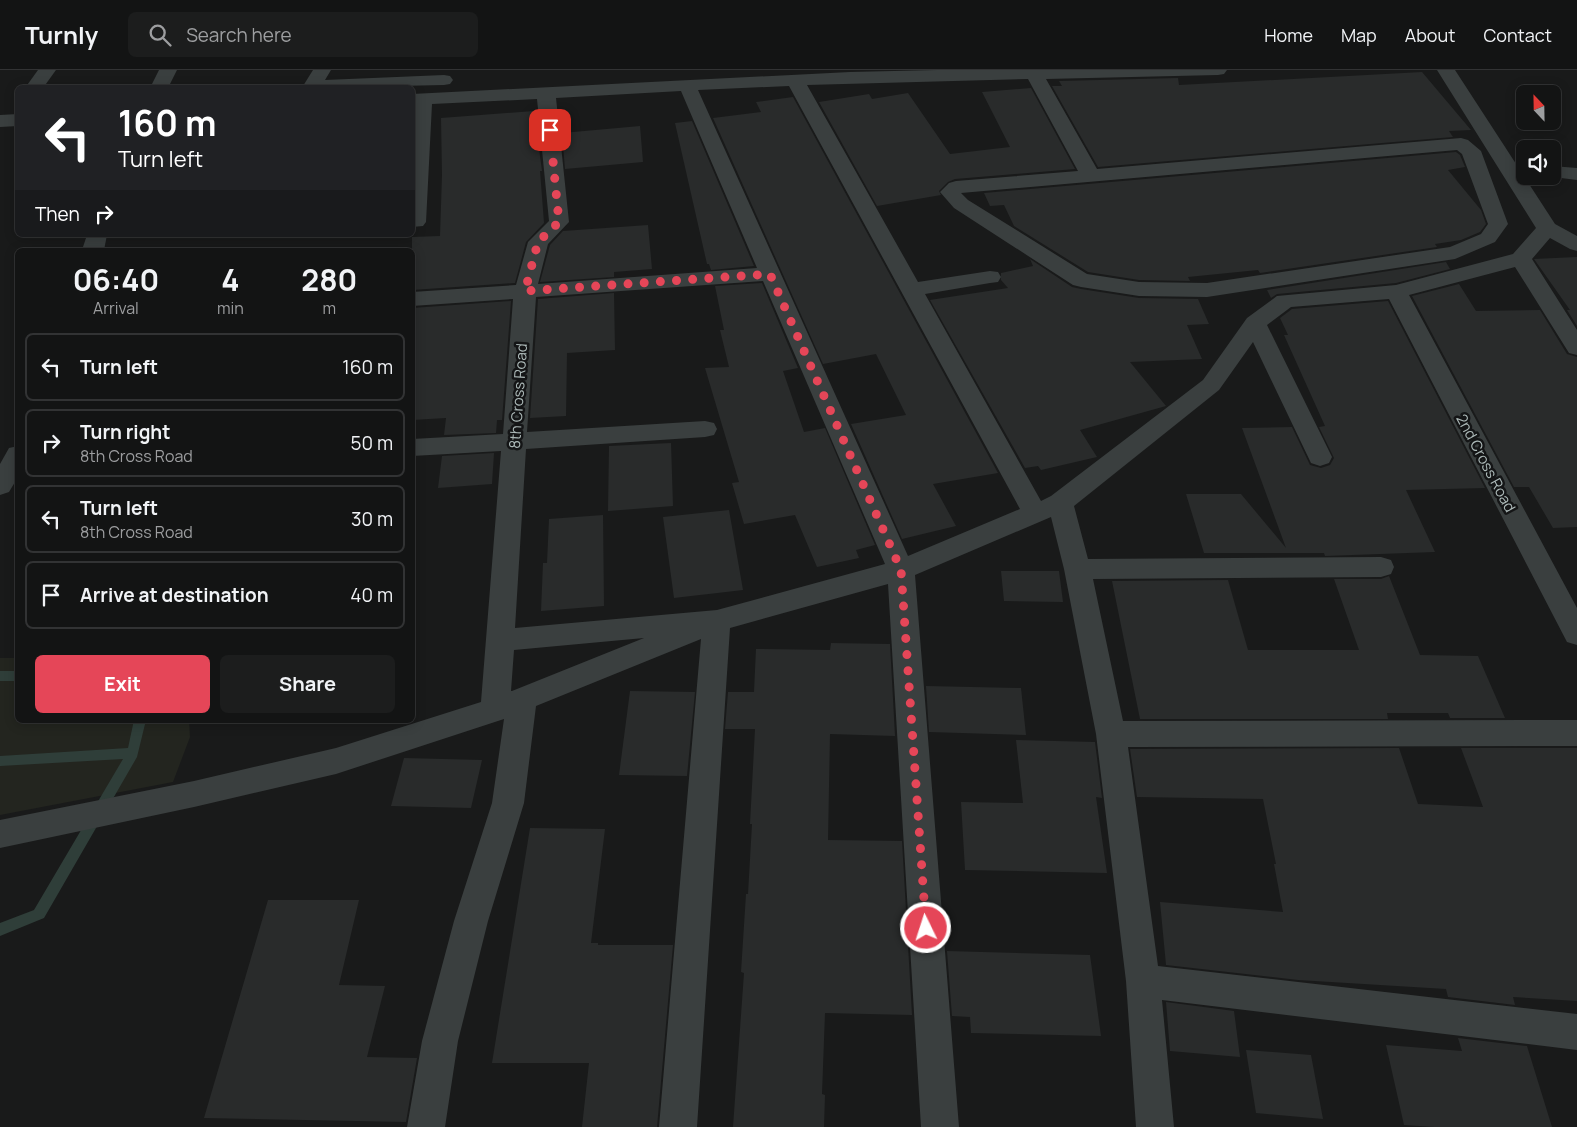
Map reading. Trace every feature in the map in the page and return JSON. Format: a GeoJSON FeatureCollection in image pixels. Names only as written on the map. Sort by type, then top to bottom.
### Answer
{"type":"FeatureCollection","features":[{"type":"Feature","properties":{"kind":"street"},"geometry":{"type":"LineString","coordinates":[[36,85],[47,70]]}},
{"type":"Feature","properties":{"kind":"street"},"geometry":{"type":"LineString","coordinates":[[160,85],[168,70]]}},
{"type":"Feature","properties":{"kind":"street"},"geometry":{"type":"LineString","coordinates":[[313,85],[322,70]]}},
{"type":"Feature","properties":{"kind":"street"},"geometry":{"type":"LineString","coordinates":[[591,74],[795,80],[990,73],[1218,70]]}},
{"type":"Feature","properties":{"kind":"street"},"geometry":{"type":"LineString","coordinates":[[1446,70],[1488,135],[1516,169]]}},
{"type":"Feature","properties":{"kind":"street"},"geometry":{"type":"LineString","coordinates":[[1033,72],[1091,176]]}},
{"type":"Feature","properties":{"kind":"street"},"geometry":{"type":"LineString","coordinates":[[323,85],[437,75],[469,86],[546,93],[683,78]]}},
{"type":"Feature","properties":{"kind":"street"},"geometry":{"type":"LineString","coordinates":[[683,78],[901,570],[940,1127]]}},
{"type":"Feature","properties":{"kind":"street"},"geometry":{"type":"LineString","coordinates":[[795,80],[911,290],[1047,508],[1077,570],[1111,734],[1143,981],[1155,1127]]}},
{"type":"Feature","properties":{"kind":"street"},"geometry":{"type":"LineString","coordinates":[[416,222],[418,99],[469,86]]}},
{"type":"Feature","properties":{"kind":"street","name":"8th Cross Road"},"geometry":{"type":"LineString","coordinates":[[426,1127],[440,1041],[471,921],[508,803],[508,704],[500,640],[525,291],[538,242],[559,222],[546,93]]}},
{"type":"Feature","properties":{"kind":"street"},"geometry":{"type":"LineString","coordinates":[[1158,155],[1488,135]]}},
{"type":"Feature","properties":{"kind":"street"},"geometry":{"type":"LineString","coordinates":[[1461,144],[1471,151],[1497,223],[1488,238],[1455,253],[1207,290],[1139,289],[1081,280],[961,204],[950,192],[956,187],[1461,144]]}},
{"type":"Feature","properties":{"kind":"street"},"geometry":{"type":"LineString","coordinates":[[1561,173],[1577,174]]}},
{"type":"Feature","properties":{"kind":"street"},"geometry":{"type":"LineString","coordinates":[[1524,185],[1544,230]]}},
{"type":"Feature","properties":{"kind":"street"},"geometry":{"type":"LineString","coordinates":[[1497,223],[1544,230],[1577,244]]}},
{"type":"Feature","properties":{"kind":"street"},"geometry":{"type":"LineString","coordinates":[[0,834],[194,794],[336,761],[508,704],[717,621],[901,570],[1047,508],[1211,385],[1255,322],[1285,301],[1396,292],[1521,259],[1544,230]]}},
{"type":"Feature","properties":{"kind":"street"},"geometry":{"type":"LineString","coordinates":[[1521,259],[1577,348]]}},
{"type":"Feature","properties":{"kind":"street"},"geometry":{"type":"LineString","coordinates":[[415,299],[770,274]]}},
{"type":"Feature","properties":{"kind":"street"},"geometry":{"type":"LineString","coordinates":[[911,290],[990,278]]}},
{"type":"Feature","properties":{"kind":"street","name":"2nd Cross Road"},"geometry":{"type":"LineString","coordinates":[[1396,292],[1577,634]]}},
{"type":"Feature","properties":{"kind":"street"},"geometry":{"type":"LineString","coordinates":[[1255,322],[1320,457]]}},
{"type":"Feature","properties":{"kind":"street"},"geometry":{"type":"LineString","coordinates":[[415,448],[705,429]]}},
{"type":"Feature","properties":{"kind":"street"},"geometry":{"type":"LineString","coordinates":[[0,486],[15,459]]}},
{"type":"Feature","properties":{"kind":"street"},"geometry":{"type":"LineString","coordinates":[[1077,570],[1381,567]]}},
{"type":"Feature","properties":{"kind":"street"},"geometry":{"type":"LineString","coordinates":[[500,640],[717,621]]}},
{"type":"Feature","properties":{"kind":"street"},"geometry":{"type":"LineString","coordinates":[[678,1127],[717,621]]}},
{"type":"Feature","properties":{"kind":"street"},"geometry":{"type":"LineString","coordinates":[[1111,734],[1577,733]]}},
{"type":"Feature","properties":{"kind":"street"},"geometry":{"type":"LineString","coordinates":[[1143,981],[1577,1032]]}},
{"type":"Feature","properties":{"kind":"shaded area"},"geometry":{"type":"Polygon","coordinates":[[[0,658],[15,658],[15,723],[189,723],[190,737],[173,782],[0,815],[0,658]]]}},
{"type":"Feature","properties":{"kind":"building"},"geometry":{"type":"Polygon","coordinates":[[[1422,72],[1471,130],[1449,131],[1453,137],[1098,167],[1052,86],[1062,86],[1059,81],[1178,78],[1179,85],[1422,72]]]}},
{"type":"Feature","properties":{"kind":"building"},"geometry":{"type":"Polygon","coordinates":[[[1031,88],[1075,169],[955,179],[948,182],[939,191],[941,195],[877,206],[819,102],[869,94],[872,99],[908,93],[950,154],[1010,147],[982,92],[1031,88]]]}},
{"type":"Feature","properties":{"kind":"building"},"geometry":{"type":"Polygon","coordinates":[[[793,97],[998,473],[933,484],[956,526],[902,539],[851,424],[906,415],[876,354],[823,364],[713,118],[761,112],[756,102],[793,97]]]}},
{"type":"Feature","properties":{"kind":"building"},"geometry":{"type":"Polygon","coordinates":[[[534,111],[542,171],[540,171],[544,223],[526,242],[515,283],[415,290],[415,248],[412,248],[412,237],[440,236],[441,118],[534,111]]]}},
{"type":"Feature","properties":{"kind":"building"},"geometry":{"type":"Polygon","coordinates":[[[692,121],[754,266],[711,270],[709,264],[707,264],[675,123],[692,121]]]}},
{"type":"Feature","properties":{"kind":"building"},"geometry":{"type":"Polygon","coordinates":[[[640,126],[643,162],[565,169],[562,133],[640,126]]]}},
{"type":"Feature","properties":{"kind":"building"},"geometry":{"type":"Polygon","coordinates":[[[1456,152],[1460,155],[1465,167],[1448,170],[1481,210],[1486,224],[1480,232],[1461,240],[1435,244],[1437,247],[1260,273],[1258,270],[1188,277],[1190,281],[1139,280],[1088,272],[1014,226],[1004,205],[990,206],[984,193],[1456,152]]]}},
{"type":"Feature","properties":{"kind":"building"},"geometry":{"type":"Polygon","coordinates":[[[648,225],[652,269],[614,272],[614,277],[540,282],[550,245],[563,231],[648,225]]]}},
{"type":"Feature","properties":{"kind":"building"},"geometry":{"type":"Polygon","coordinates":[[[1577,257],[1577,326],[1567,310],[1570,310],[1534,259],[1577,257]]]}},
{"type":"Feature","properties":{"kind":"building"},"geometry":{"type":"Polygon","coordinates":[[[1030,259],[1072,287],[1139,298],[1198,299],[1209,324],[1187,325],[1202,359],[1130,362],[1166,406],[1080,430],[1097,457],[1041,470],[1038,466],[1025,468],[930,300],[1008,288],[1001,280],[1001,273],[1033,266],[1030,259]]]}},
{"type":"Feature","properties":{"kind":"building"},"geometry":{"type":"Polygon","coordinates":[[[1446,262],[1450,269],[1396,283],[1277,294],[1271,298],[1267,290],[1446,262]]]}},
{"type":"Feature","properties":{"kind":"building"},"geometry":{"type":"Polygon","coordinates":[[[762,283],[798,368],[783,371],[804,432],[825,428],[875,545],[856,550],[859,558],[817,567],[795,515],[744,524],[732,483],[739,482],[705,368],[729,367],[720,330],[724,330],[715,286],[762,283]]]}},
{"type":"Feature","properties":{"kind":"building"},"geometry":{"type":"Polygon","coordinates":[[[1459,284],[1476,311],[1540,310],[1567,354],[1577,357],[1577,527],[1553,528],[1529,487],[1514,487],[1412,296],[1459,284]]]}},
{"type":"Feature","properties":{"kind":"building"},"geometry":{"type":"Polygon","coordinates":[[[614,293],[615,350],[567,353],[566,416],[530,418],[538,299],[614,293]]]}},
{"type":"Feature","properties":{"kind":"building"},"geometry":{"type":"Polygon","coordinates":[[[511,301],[502,420],[497,420],[496,433],[444,435],[446,418],[415,420],[415,308],[511,301]]]}},
{"type":"Feature","properties":{"kind":"building"},"geometry":{"type":"Polygon","coordinates":[[[1388,301],[1485,488],[1406,490],[1435,552],[1325,556],[1324,553],[1204,553],[1186,494],[1241,494],[1286,548],[1242,428],[1292,427],[1310,465],[1321,468],[1330,465],[1334,458],[1319,427],[1325,426],[1284,335],[1288,335],[1280,318],[1292,309],[1388,301]]]}},
{"type":"Feature","properties":{"kind":"building"},"geometry":{"type":"Polygon","coordinates":[[[671,443],[673,506],[608,511],[609,446],[671,443]]]}},
{"type":"Feature","properties":{"kind":"building"},"geometry":{"type":"Polygon","coordinates":[[[494,453],[492,484],[438,488],[442,456],[494,453]]]}},
{"type":"Feature","properties":{"kind":"building"},"geometry":{"type":"Polygon","coordinates":[[[729,510],[743,590],[674,598],[663,517],[729,510]]]}},
{"type":"Feature","properties":{"kind":"building"},"geometry":{"type":"Polygon","coordinates":[[[603,515],[604,606],[541,611],[543,563],[547,563],[549,519],[603,515]]]}},
{"type":"Feature","properties":{"kind":"building"},"geometry":{"type":"Polygon","coordinates":[[[1001,571],[1059,571],[1063,602],[1004,601],[1001,571]]]}},
{"type":"Feature","properties":{"kind":"building"},"geometry":{"type":"Polygon","coordinates":[[[1389,576],[1420,655],[1478,656],[1505,718],[1450,718],[1448,713],[1387,713],[1388,719],[1140,719],[1112,581],[1228,580],[1248,650],[1359,650],[1334,579],[1381,579],[1389,576]]]}},
{"type":"Feature","properties":{"kind":"building"},"geometry":{"type":"Polygon","coordinates":[[[831,643],[890,644],[895,736],[830,734],[828,840],[902,841],[912,1015],[825,1013],[822,1094],[825,1095],[824,1127],[733,1127],[744,973],[741,972],[746,894],[748,894],[755,729],[725,729],[728,692],[754,692],[756,649],[830,650],[831,643]]]}},
{"type":"Feature","properties":{"kind":"building"},"geometry":{"type":"Polygon","coordinates":[[[926,686],[1021,688],[1026,735],[929,732],[926,686]]]}},
{"type":"Feature","properties":{"kind":"building"},"geometry":{"type":"Polygon","coordinates":[[[630,691],[695,692],[687,776],[619,775],[630,691]]]}},
{"type":"Feature","properties":{"kind":"building"},"geometry":{"type":"Polygon","coordinates":[[[1016,740],[1095,742],[1102,798],[1096,797],[1107,873],[965,870],[961,802],[1023,803],[1016,740]]]}},
{"type":"Feature","properties":{"kind":"building"},"geometry":{"type":"Polygon","coordinates":[[[1399,748],[1418,804],[1483,807],[1461,748],[1577,748],[1577,1001],[1513,997],[1515,1005],[1448,997],[1446,989],[1298,980],[1166,965],[1160,902],[1283,912],[1274,864],[1276,864],[1263,799],[1137,797],[1130,749],[1399,748]]]}},
{"type":"Feature","properties":{"kind":"building"},"geometry":{"type":"Polygon","coordinates":[[[404,758],[482,760],[471,808],[391,806],[404,758]]]}},
{"type":"Feature","properties":{"kind":"building"},"geometry":{"type":"Polygon","coordinates":[[[530,828],[605,829],[591,943],[598,943],[598,945],[673,945],[657,1127],[582,1127],[589,1063],[492,1063],[530,828]]]}},
{"type":"Feature","properties":{"kind":"building"},"geometry":{"type":"Polygon","coordinates":[[[268,900],[359,900],[339,985],[385,986],[367,1057],[417,1058],[406,1122],[204,1118],[268,900]]]}},
{"type":"Feature","properties":{"kind":"building"},"geometry":{"type":"Polygon","coordinates":[[[947,951],[1090,955],[1101,1036],[971,1033],[970,1017],[952,1016],[947,951]]]}},
{"type":"Feature","properties":{"kind":"building"},"geometry":{"type":"Polygon","coordinates":[[[1166,1002],[1234,1011],[1240,1057],[1170,1051],[1166,1002]]]}},
{"type":"Feature","properties":{"kind":"building"},"geometry":{"type":"Polygon","coordinates":[[[1458,1038],[1527,1046],[1552,1127],[1434,1127],[1404,1125],[1386,1045],[1462,1051],[1458,1038]]]}},
{"type":"Feature","properties":{"kind":"building"},"geometry":{"type":"Polygon","coordinates":[[[1246,1050],[1311,1055],[1323,1119],[1256,1113],[1246,1050]]]}},
{"type":"Feature","properties":{"kind":"waterway"},"geometry":{"type":"LineString","coordinates":[[0,676],[15,676]]}},
{"type":"Feature","properties":{"kind":"waterway"},"geometry":{"type":"LineString","coordinates":[[133,753],[139,723]]}},
{"type":"Feature","properties":{"kind":"waterway"},"geometry":{"type":"LineString","coordinates":[[0,761],[133,753]]}},
{"type":"Feature","properties":{"kind":"waterway"},"geometry":{"type":"LineString","coordinates":[[0,930],[39,914],[133,753]]}},
{"type":"Feature","properties":{"kind":"route"},"geometry":{"type":"LineString","coordinates":[[550,130],[559,222],[538,242],[525,291],[770,274],[901,570],[926,928]]}}]}
